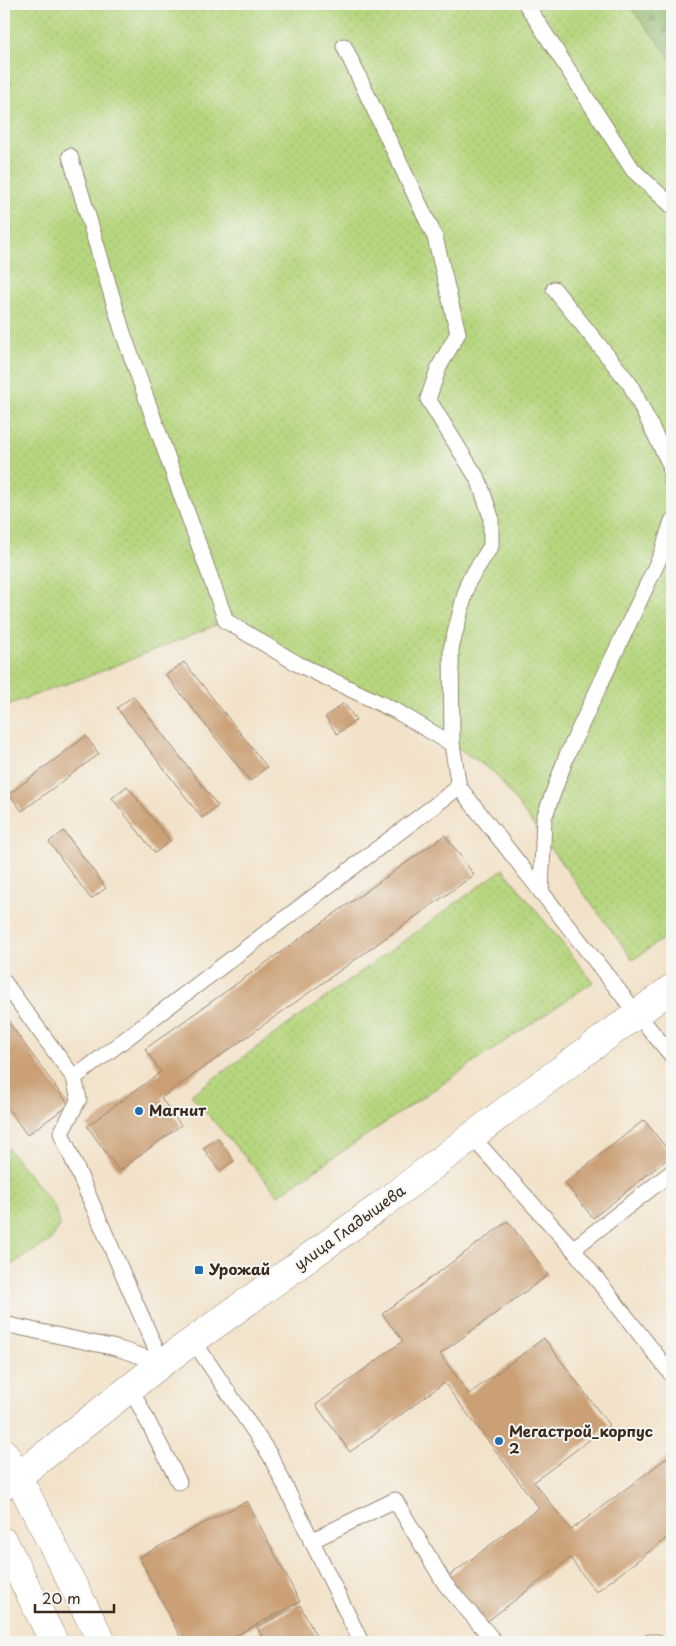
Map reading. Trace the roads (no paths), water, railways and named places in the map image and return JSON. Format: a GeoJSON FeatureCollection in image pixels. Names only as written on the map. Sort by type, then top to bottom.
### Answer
{"type":"FeatureCollection","features":[{"type":"Feature","properties":{"kind":"main road","name":"улица Гладышева"},"geometry":{"type":"LineString","coordinates":[[11,1481],[162,1363],[379,1207],[672,988]]}},
{"type":"Feature","properties":{"kind":"main road"},"geometry":{"type":"LineString","coordinates":[[4,1453],[11,1481],[102,1642]]}},
{"type":"Feature","properties":{"kind":"main road"},"geometry":{"type":"LineString","coordinates":[[4,1542],[54,1642]]}},
{"type":"Feature","properties":{"kind":"lane"},"geometry":{"type":"LineString","coordinates":[[526,4],[633,170],[672,206]]}},
{"type":"Feature","properties":{"kind":"lane"},"geometry":{"type":"LineString","coordinates":[[344,46],[435,237],[458,333],[439,367],[428,399],[479,481],[492,517],[491,546],[468,582],[451,649],[452,744],[459,787],[672,1056]]}},
{"type":"Feature","properties":{"kind":"lane"},"geometry":{"type":"LineString","coordinates":[[70,156],[123,333],[226,621],[298,664],[396,710],[452,744]]}},
{"type":"Feature","properties":{"kind":"lane"},"geometry":{"type":"LineString","coordinates":[[554,289],[630,384],[670,465],[672,482]]}},
{"type":"Feature","properties":{"kind":"lane"},"geometry":{"type":"LineString","coordinates":[[541,892],[544,818],[567,755],[661,555],[672,521]]}},
{"type":"Feature","properties":{"kind":"lane"},"geometry":{"type":"LineString","coordinates":[[74,1078],[459,787]]}},
{"type":"Feature","properties":{"kind":"lane"},"geometry":{"type":"LineString","coordinates":[[4,982],[74,1078],[79,1099],[61,1133],[162,1363]]}},
{"type":"Feature","properties":{"kind":"lane"},"geometry":{"type":"LineString","coordinates":[[472,1137],[573,1249],[672,1375]]}},
{"type":"Feature","properties":{"kind":"lane"},"geometry":{"type":"LineString","coordinates":[[573,1249],[672,1172]]}},
{"type":"Feature","properties":{"kind":"lane"},"geometry":{"type":"LineString","coordinates":[[4,1324],[116,1348],[162,1363]]}},
{"type":"Feature","properties":{"kind":"lane"},"geometry":{"type":"LineString","coordinates":[[193,1340],[270,1455],[361,1642]]}},
{"type":"Feature","properties":{"kind":"lane"},"geometry":{"type":"LineString","coordinates":[[130,1387],[178,1482]]}},
{"type":"Feature","properties":{"kind":"lane"},"geometry":{"type":"LineString","coordinates":[[311,1540],[395,1500],[445,1584],[495,1642]]}},
{"type":"Feature","properties":{"kind":"lane"},"geometry":{"type":"LineString","coordinates":[[650,1642],[657,1642]]}},
{"type":"Feature","properties":{"kind":"place","name":"Магнит"},"geometry":{"type":"Point","coordinates":[139,1111]}},
{"type":"Feature","properties":{"kind":"place","name":"Урожай"},"geometry":{"type":"Point","coordinates":[199,1270]}},
{"type":"Feature","properties":{"kind":"place","name":"Мегастрой_корпус 2"},"geometry":{"type":"Point","coordinates":[499,1441]}}]}
